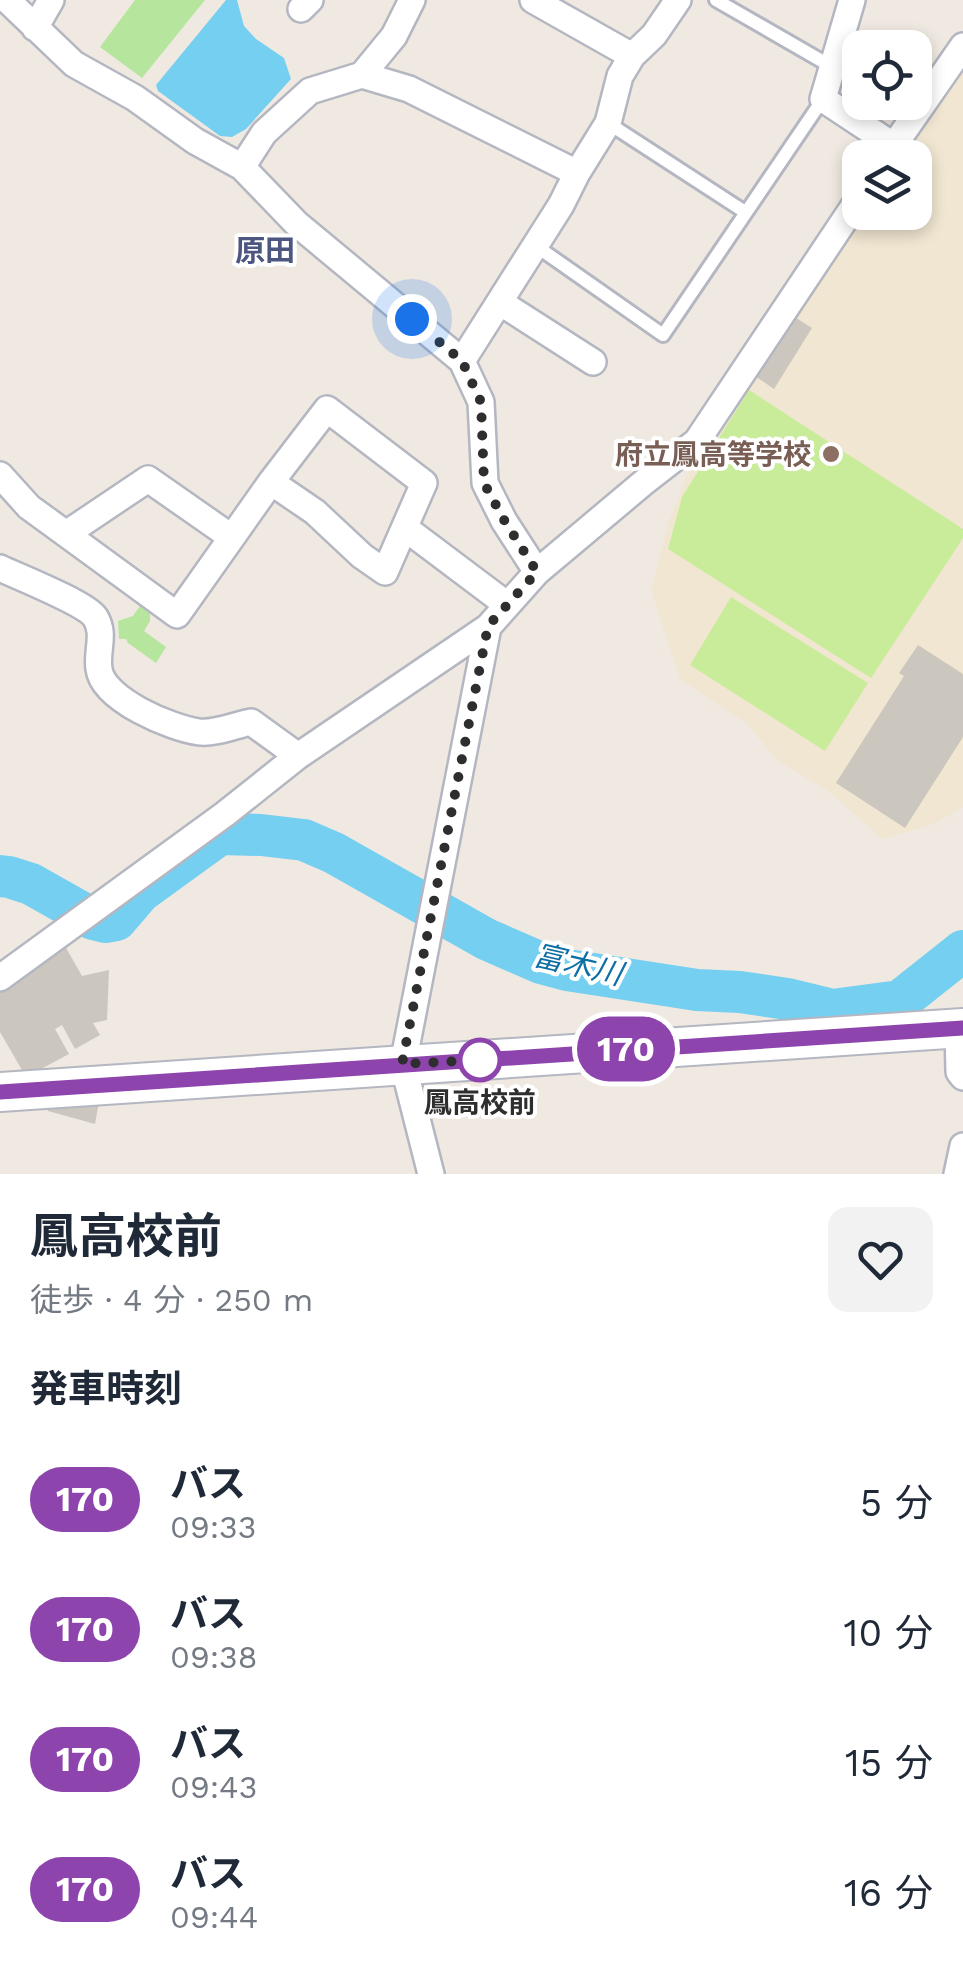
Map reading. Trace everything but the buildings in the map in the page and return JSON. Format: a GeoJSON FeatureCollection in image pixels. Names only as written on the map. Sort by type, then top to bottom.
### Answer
{"type":"FeatureCollection","features":[{"type":"Feature","properties":{"kind":"street"},"geometry":{"type":"LineString","coordinates":[[7,0],[74,64],[242,167],[296,223],[462,361],[481,402],[484,483],[537,572]]}},
{"type":"Feature","properties":{"kind":"street"},"geometry":{"type":"LineString","coordinates":[[36,28],[51,0]]}},
{"type":"Feature","properties":{"kind":"street"},"geometry":{"type":"LineString","coordinates":[[242,167],[264,133],[310,91],[362,75],[394,36],[412,0]]}},
{"type":"Feature","properties":{"kind":"street"},"geometry":{"type":"LineString","coordinates":[[533,0],[632,56]]}},
{"type":"Feature","properties":{"kind":"street"},"geometry":{"type":"LineString","coordinates":[[462,361],[608,123],[620,76],[678,0]]}},
{"type":"Feature","properties":{"kind":"street"},"geometry":{"type":"LineString","coordinates":[[852,0],[824,99],[875,140]]}},
{"type":"Feature","properties":{"kind":"street"},"geometry":{"type":"LineString","coordinates":[[898,140],[963,46]]}},
{"type":"Feature","properties":{"kind":"street"},"geometry":{"type":"LineString","coordinates":[[362,75],[409,89],[577,173]]}},
{"type":"Feature","properties":{"kind":"street"},"geometry":{"type":"LineString","coordinates":[[0,978],[298,756],[488,626],[537,572],[697,441],[842,224]]}},
{"type":"Feature","properties":{"kind":"street"},"geometry":{"type":"LineString","coordinates":[[500,303],[592,362]]}},
{"type":"Feature","properties":{"kind":"street"},"geometry":{"type":"LineString","coordinates":[[0,475],[29,507],[177,615],[271,482],[327,410],[424,482],[385,572],[315,512],[271,482]]}},
{"type":"Feature","properties":{"kind":"street"},"geometry":{"type":"LineString","coordinates":[[66,534],[148,479],[231,537]]}},
{"type":"Feature","properties":{"kind":"street"},"geometry":{"type":"LineString","coordinates":[[405,528],[506,604]]}},
{"type":"Feature","properties":{"kind":"street"},"geometry":{"type":"LineString","coordinates":[[0,568],[93,614],[101,631],[99,671],[117,698],[202,733],[251,722],[298,756]]}},
{"type":"Feature","properties":{"kind":"street"},"geometry":{"type":"LineString","coordinates":[[432,1174],[402,1064],[488,626]]}},
{"type":"Feature","properties":{"kind":"street"},"geometry":{"type":"LineString","coordinates":[[0,1092],[960,1028],[959,1072],[963,1077]]}},
{"type":"Feature","properties":{"kind":"street"},"geometry":{"type":"LineString","coordinates":[[956,1174],[963,1146]]}},
{"type":"Feature","properties":{"kind":"lane"},"geometry":{"type":"LineString","coordinates":[[716,0],[834,68]]}},
{"type":"Feature","properties":{"kind":"lane"},"geometry":{"type":"LineString","coordinates":[[536,246],[663,335],[824,99]]}},
{"type":"Feature","properties":{"kind":"lane"},"geometry":{"type":"LineString","coordinates":[[608,123],[745,212]]}},
{"type":"Feature","properties":{"kind":"shaded area","name":"府立鳳高等学校"},"geometry":{"type":"Polygon","coordinates":[[[963,57],[963,807],[934,824],[882,839],[828,791],[778,761],[747,724],[680,679],[651,590],[668,524],[687,475],[848,230],[932,230],[932,140],[907,140],[921,120],[932,120],[932,103],[963,57]]]}},
{"type":"Feature","properties":{"kind":"green space"},"geometry":{"type":"Polygon","coordinates":[[[135,0],[205,0],[142,78],[100,47],[135,0]]]}},
{"type":"Feature","properties":{"kind":"green space"},"geometry":{"type":"Polygon","coordinates":[[[749,390],[963,529],[963,538],[871,678],[668,549],[682,497],[749,390]]]}},
{"type":"Feature","properties":{"kind":"green space"},"geometry":{"type":"Polygon","coordinates":[[[731,597],[868,683],[825,751],[690,665],[731,597]]]}},
{"type":"Feature","properties":{"kind":"green space"},"geometry":{"type":"Polygon","coordinates":[[[140,606],[150,613],[144,631],[166,647],[156,663],[126,639],[119,639],[118,621],[133,616],[140,606]]]}},
{"type":"Feature","properties":{"kind":"water"},"geometry":{"type":"Polygon","coordinates":[[[226,0],[237,0],[244,26],[284,58],[291,79],[246,129],[232,137],[220,136],[158,91],[156,85],[226,0]]]}},
{"type":"Feature","properties":{"kind":"waterway","name":"富木川"},"geometry":{"type":"LineString","coordinates":[[0,876],[31,884],[105,922],[116,920],[140,892],[220,834],[304,840],[486,939],[541,963],[697,990],[787,999],[832,1010],[900,1001],[963,951]]}},
{"type":"Feature","properties":{"kind":"bus line","name":"170"},"geometry":{"type":"LineString","coordinates":[[0,1092],[963,1028]]}},
{"type":"Feature","properties":{"kind":"place","name":"府立鳳高等学校"},"geometry":{"type":"Point","coordinates":[831,454]}},
{"type":"Feature","properties":{"kind":"place","name":"鳳高校前"},"geometry":{"type":"Point","coordinates":[480,1060]}},
{"type":"Feature","properties":{"kind":"district","name":"原田"},"geometry":{"type":"Point","coordinates":[265,251]}},
{"type":"Feature","properties":{"kind":"route"},"geometry":{"type":"LineString","coordinates":[[412,319],[462,361],[481,402],[484,483],[537,572],[488,626],[402,1064],[480,1060]]}}]}
